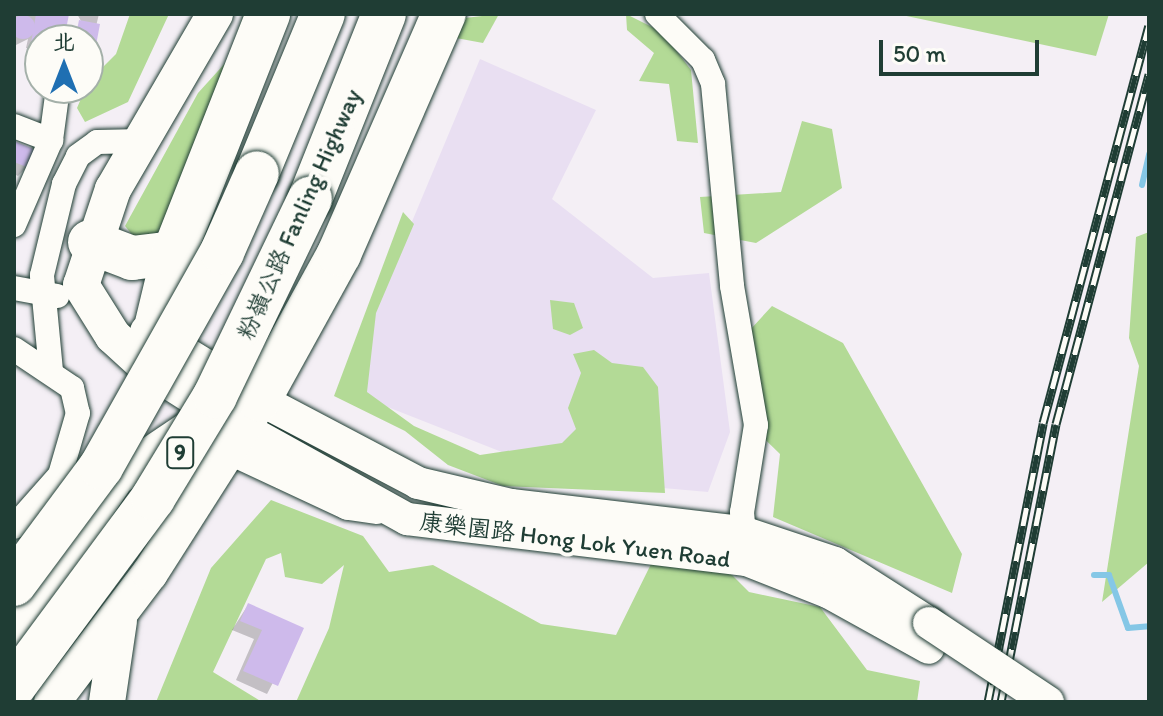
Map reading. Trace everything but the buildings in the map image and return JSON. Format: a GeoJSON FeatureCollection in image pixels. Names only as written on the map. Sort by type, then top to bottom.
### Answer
{"type":"FeatureCollection","features":[{"type":"Feature","properties":{"kind":"highway"},"geometry":{"type":"LineString","coordinates":[[151,351],[174,253],[268,14]]}},
{"type":"Feature","properties":{"kind":"highway"},"geometry":{"type":"LineString","coordinates":[[14,584],[101,467],[222,252],[323,14]]}},
{"type":"Feature","properties":{"kind":"highway","name":"粉嶺公路 Fanling Highway"},"geometry":{"type":"LineString","coordinates":[[14,686],[153,498],[215,396],[310,199],[384,14]]}},
{"type":"Feature","properties":{"kind":"highway"},"geometry":{"type":"LineString","coordinates":[[238,422],[339,254],[444,14]]}},
{"type":"Feature","properties":{"kind":"highway"},"geometry":{"type":"LineString","coordinates":[[87,263],[174,253]]}},
{"type":"Feature","properties":{"kind":"main road"},"geometry":{"type":"LineString","coordinates":[[87,263],[142,141],[215,14]]}},
{"type":"Feature","properties":{"kind":"main road","name":"康樂園路 Hong Lok Yuen Road"},"geometry":{"type":"LineString","coordinates":[[87,263],[110,302],[151,351],[238,422]]}},
{"type":"Feature","properties":{"kind":"main road"},"geometry":{"type":"LineString","coordinates":[[14,631],[122,474],[151,351]]}},
{"type":"Feature","properties":{"kind":"main road"},"geometry":{"type":"LineString","coordinates":[[122,474],[238,422]]}},
{"type":"Feature","properties":{"kind":"main road"},"geometry":{"type":"LineString","coordinates":[[238,422],[349,502],[377,506]]}},
{"type":"Feature","properties":{"kind":"main road"},"geometry":{"type":"LineString","coordinates":[[52,702],[150,573],[238,422]]}},
{"type":"Feature","properties":{"kind":"main road"},"geometry":{"type":"LineString","coordinates":[[72,545],[105,535],[123,540],[150,573]]}},
{"type":"Feature","properties":{"kind":"main road"},"geometry":{"type":"LineString","coordinates":[[107,702],[120,614]]}},
{"type":"Feature","properties":{"kind":"street"},"geometry":{"type":"LineString","coordinates":[[657,14],[703,60],[713,84],[732,286],[756,425],[744,546]]}},
{"type":"Feature","properties":{"kind":"street"},"geometry":{"type":"LineString","coordinates":[[14,225],[51,140],[56,104]]}},
{"type":"Feature","properties":{"kind":"street"},"geometry":{"type":"LineString","coordinates":[[14,126],[51,140]]}},
{"type":"Feature","properties":{"kind":"street"},"geometry":{"type":"LineString","coordinates":[[51,371],[45,252],[78,156],[97,142],[142,141]]}},
{"type":"Feature","properties":{"kind":"street"},"geometry":{"type":"LineString","coordinates":[[49,300],[87,263]]}},
{"type":"Feature","properties":{"kind":"street"},"geometry":{"type":"LineString","coordinates":[[14,288],[49,300]]}},
{"type":"Feature","properties":{"kind":"street"},"geometry":{"type":"LineString","coordinates":[[14,349],[51,371],[77,395],[75,429],[60,475],[14,527]]}},
{"type":"Feature","properties":{"kind":"street","name":"康樂園路 Hong Lok Yuen Road"},"geometry":{"type":"LineString","coordinates":[[238,422],[366,461],[444,491],[744,546],[828,592],[929,635],[1048,702]]}},
{"type":"Feature","properties":{"kind":"street","name":"康樂園路 Hong Lok Yuen Road"},"geometry":{"type":"LineString","coordinates":[[377,506],[407,519],[501,535],[744,546]]}},
{"type":"Feature","properties":{"kind":"street","name":"康樂園路 Hong Lok Yuen Road"},"geometry":{"type":"LineString","coordinates":[[929,635],[1009,702]]}},
{"type":"Feature","properties":{"kind":"shaded area"},"geometry":{"type":"Polygon","coordinates":[[[480,59],[596,110],[552,199],[653,278],[709,273],[730,432],[708,492],[573,480],[342,389],[480,59]]]}},
{"type":"Feature","properties":{"kind":"green space"},"geometry":{"type":"Polygon","coordinates":[[[130,14],[169,14],[128,102],[85,122],[77,108],[79,104],[104,104],[104,66],[116,54],[130,14]]]}},
{"type":"Feature","properties":{"kind":"green space"},"geometry":{"type":"Polygon","coordinates":[[[244,14],[257,14],[167,228],[138,242],[125,226],[198,93],[227,61],[244,14]]]}},
{"type":"Feature","properties":{"kind":"green space"},"geometry":{"type":"Polygon","coordinates":[[[499,14],[483,43],[456,38],[465,18],[499,14]]]}},
{"type":"Feature","properties":{"kind":"green space"},"geometry":{"type":"Polygon","coordinates":[[[626,14],[662,32],[691,70],[698,143],[677,141],[669,84],[639,81],[654,53],[627,30],[626,14]]]}},
{"type":"Feature","properties":{"kind":"green space"},"geometry":{"type":"Polygon","coordinates":[[[897,14],[1109,14],[1096,56],[897,14]]]}},
{"type":"Feature","properties":{"kind":"green space"},"geometry":{"type":"Polygon","coordinates":[[[802,121],[832,129],[842,188],[756,243],[704,233],[700,197],[781,192],[802,121]]]}},
{"type":"Feature","properties":{"kind":"green space"},"geometry":{"type":"Polygon","coordinates":[[[403,212],[414,224],[376,313],[367,392],[414,426],[480,455],[562,443],[576,429],[568,408],[581,373],[573,354],[594,350],[612,363],[643,367],[658,387],[665,493],[503,486],[448,465],[405,431],[334,396],[403,212]]]}},
{"type":"Feature","properties":{"kind":"green space"},"geometry":{"type":"Polygon","coordinates":[[[1149,232],[1149,562],[1102,602],[1139,366],[1129,338],[1136,237],[1149,232]]]}},
{"type":"Feature","properties":{"kind":"green space"},"geometry":{"type":"Polygon","coordinates":[[[550,300],[574,303],[583,328],[570,335],[553,329],[550,300]]]}},
{"type":"Feature","properties":{"kind":"green space"},"geometry":{"type":"Polygon","coordinates":[[[772,306],[843,343],[962,554],[952,593],[773,517],[780,454],[746,421],[749,331],[772,306]]]}},
{"type":"Feature","properties":{"kind":"green space"},"geometry":{"type":"Polygon","coordinates":[[[271,500],[363,536],[389,572],[433,565],[541,624],[616,635],[652,562],[727,570],[749,592],[820,607],[867,670],[920,681],[917,702],[296,702],[329,628],[344,565],[322,584],[285,577],[281,553],[266,559],[213,672],[262,702],[156,702],[211,568],[271,500]]]}},
{"type":"Feature","properties":{"kind":"waterway"},"geometry":{"type":"LineString","coordinates":[[1142,185],[1149,154]]}},
{"type":"Feature","properties":{"kind":"waterway"},"geometry":{"type":"LineString","coordinates":[[1094,575],[1109,575],[1128,628],[1149,626]]}},
{"type":"Feature","properties":{"kind":"railway"},"geometry":{"type":"LineString","coordinates":[[988,702],[1043,423],[1149,26]]}},
{"type":"Feature","properties":{"kind":"railway"},"geometry":{"type":"LineString","coordinates":[[1001,702],[1056,424],[1149,74]]}}]}
